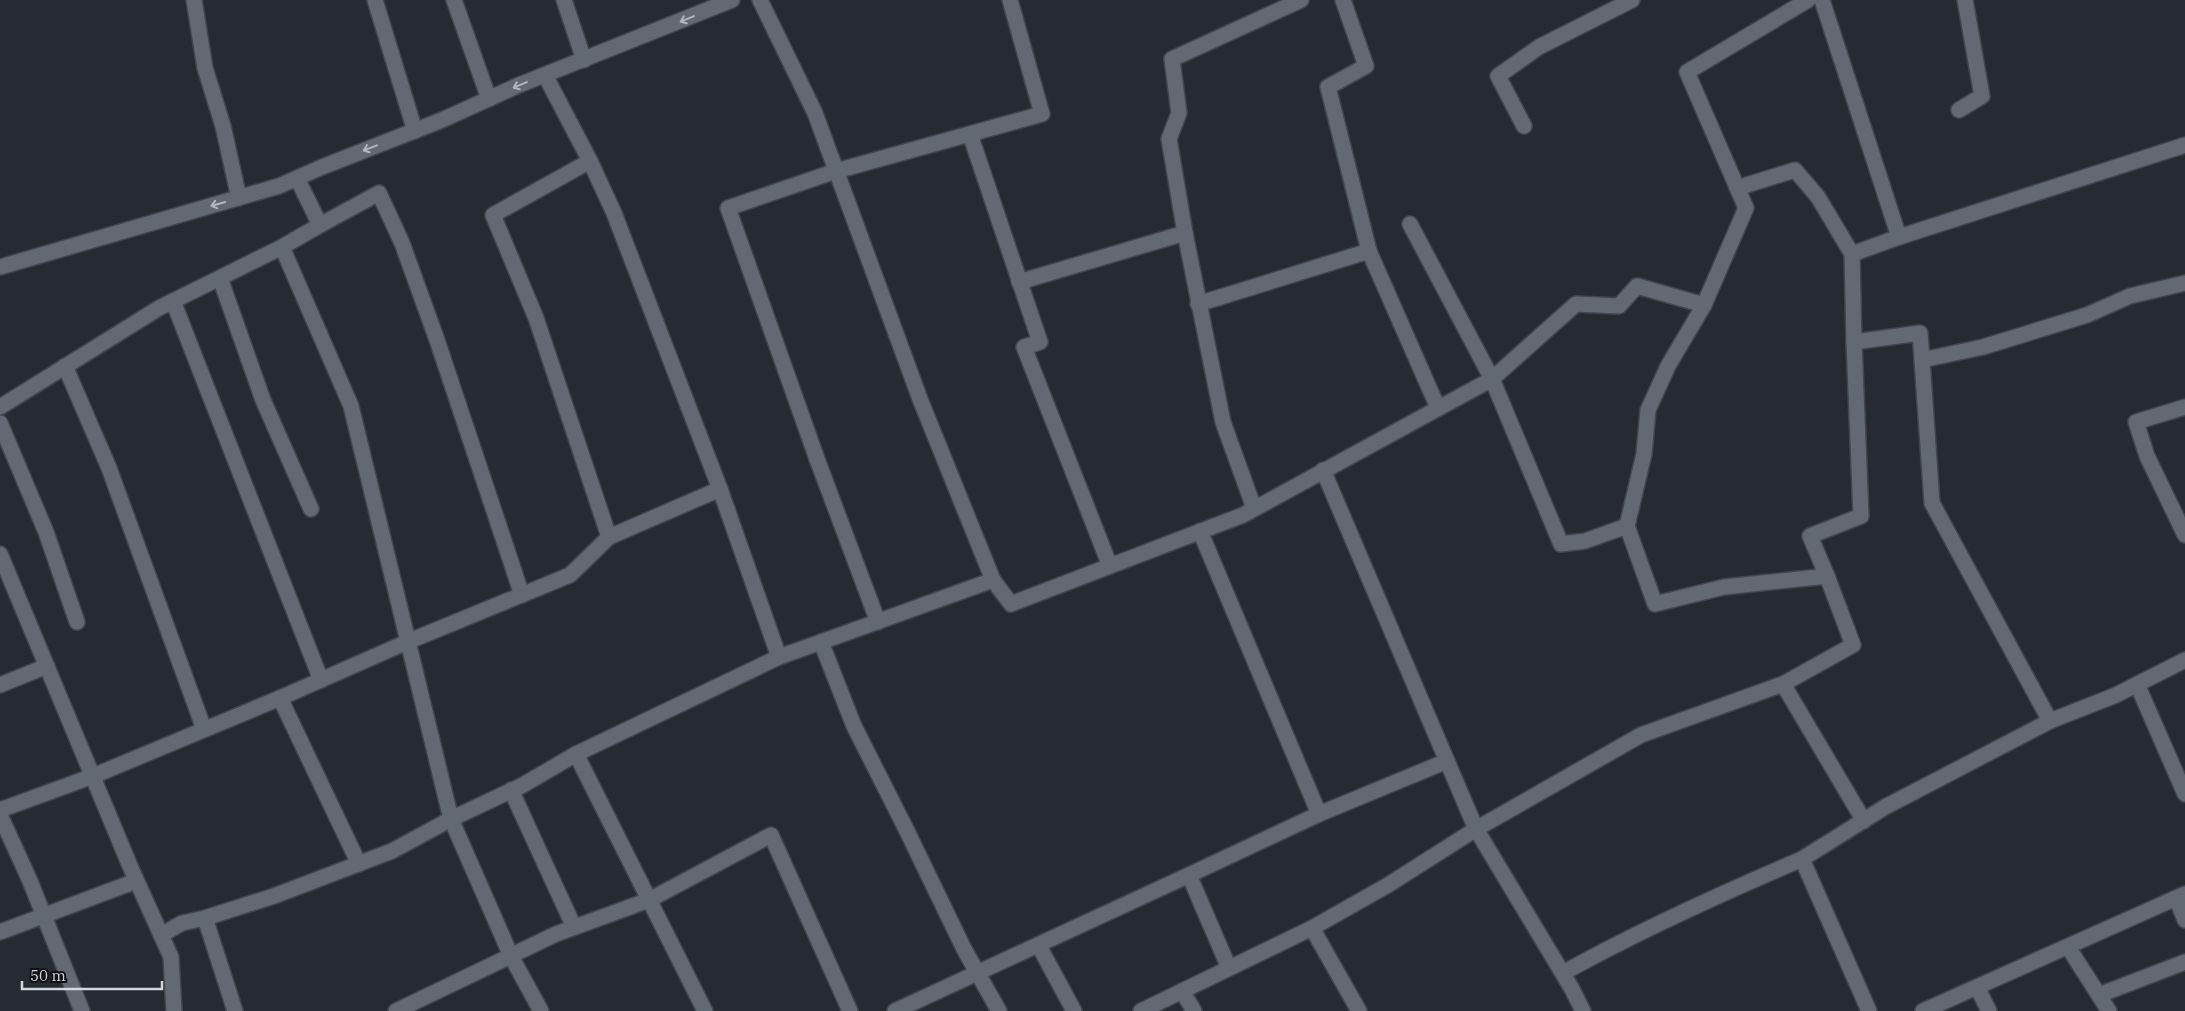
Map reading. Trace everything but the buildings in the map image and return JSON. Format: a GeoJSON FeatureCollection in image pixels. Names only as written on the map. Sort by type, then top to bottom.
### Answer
{"type":"FeatureCollection","features":[{"type":"Feature","properties":{"kind":"street"},"geometry":{"type":"LineString","coordinates":[[194,0],[205,68],[223,126],[239,198]]}},
{"type":"Feature","properties":{"kind":"street"},"geometry":{"type":"LineString","coordinates":[[376,0],[415,130]]}},
{"type":"Feature","properties":{"kind":"street"},"geometry":{"type":"LineString","coordinates":[[454,0],[489,99]]}},
{"type":"Feature","properties":{"kind":"street"},"geometry":{"type":"LineString","coordinates":[[564,0],[584,60]]}},
{"type":"Feature","properties":{"kind":"street"},"geometry":{"type":"LineString","coordinates":[[0,266],[279,186],[544,75],[732,0]]}},
{"type":"Feature","properties":{"kind":"street"},"geometry":{"type":"LineString","coordinates":[[760,0],[815,113],[920,399],[993,580],[1011,604],[1200,531],[1254,508],[1492,379],[1576,304],[1619,306],[1637,286],[1704,305]]}},
{"type":"Feature","properties":{"kind":"street"},"geometry":{"type":"LineString","coordinates":[[878,622],[814,450],[728,208],[836,171],[1042,114],[1010,0]]}},
{"type":"Feature","properties":{"kind":"street"},"geometry":{"type":"LineString","coordinates":[[1254,508],[1223,422],[1185,233],[1169,139],[1179,113],[1172,59],[1301,0]]}},
{"type":"Feature","properties":{"kind":"street"},"geometry":{"type":"LineString","coordinates":[[1343,0],[1366,66],[1328,87],[1369,251],[1438,408]]}},
{"type":"Feature","properties":{"kind":"street"},"geometry":{"type":"LineString","coordinates":[[1524,126],[1498,76],[1539,47],[1632,0]]}},
{"type":"Feature","properties":{"kind":"street"},"geometry":{"type":"LineString","coordinates":[[1808,0],[1687,72],[1746,208],[1704,305],[1668,366],[1648,410],[1644,454],[1628,526],[1655,604],[1724,587],[1827,576]]}},
{"type":"Feature","properties":{"kind":"street"},"geometry":{"type":"LineString","coordinates":[[1822,0],[1899,237]]}},
{"type":"Feature","properties":{"kind":"street"},"geometry":{"type":"LineString","coordinates":[[1959,110],[1982,96],[1966,0]]}},
{"type":"Feature","properties":{"kind":"street"},"geometry":{"type":"LineString","coordinates":[[544,75],[590,161],[614,213],[720,490],[779,657]]}},
{"type":"Feature","properties":{"kind":"street"},"geometry":{"type":"LineString","coordinates":[[970,134],[1040,342],[1024,347],[1110,566]]}},
{"type":"Feature","properties":{"kind":"street"},"geometry":{"type":"LineString","coordinates":[[1852,254],[1899,237],[2185,145]]}},
{"type":"Feature","properties":{"kind":"street"},"geometry":{"type":"LineString","coordinates":[[590,161],[493,215],[536,318],[610,538]]}},
{"type":"Feature","properties":{"kind":"street"},"geometry":{"type":"LineString","coordinates":[[1140,1011],[1312,928],[1388,885],[1476,829],[1642,735],[1783,684],[1853,645],[1810,536],[1861,516],[1852,254],[1818,197],[1794,170],[1737,188]]}},
{"type":"Feature","properties":{"kind":"street"},"geometry":{"type":"LineString","coordinates":[[297,178],[320,225]]}},
{"type":"Feature","properties":{"kind":"street"},"geometry":{"type":"LineString","coordinates":[[0,407],[173,301],[282,247],[379,192],[402,243],[437,340],[522,595]]}},
{"type":"Feature","properties":{"kind":"street"},"geometry":{"type":"LineString","coordinates":[[1410,224],[1492,379],[1561,544],[1585,541],[1628,526]]}},
{"type":"Feature","properties":{"kind":"street"},"geometry":{"type":"LineString","coordinates":[[1020,282],[1185,233]]}},
{"type":"Feature","properties":{"kind":"street"},"geometry":{"type":"LineString","coordinates":[[282,247],[351,406],[451,819],[511,956],[542,1011]]}},
{"type":"Feature","properties":{"kind":"street"},"geometry":{"type":"LineString","coordinates":[[1198,304],[1369,251]]}},
{"type":"Feature","properties":{"kind":"street"},"geometry":{"type":"LineString","coordinates":[[220,278],[263,400],[311,509]]}},
{"type":"Feature","properties":{"kind":"street"},"geometry":{"type":"LineString","coordinates":[[1922,360],[1983,347],[2088,315],[2130,296],[2185,282]]}},
{"type":"Feature","properties":{"kind":"street"},"geometry":{"type":"LineString","coordinates":[[173,301],[320,680]]}},
{"type":"Feature","properties":{"kind":"street"},"geometry":{"type":"LineString","coordinates":[[1854,342],[1920,333],[1932,504],[2050,721]]}},
{"type":"Feature","properties":{"kind":"street"},"geometry":{"type":"LineString","coordinates":[[66,366],[109,468],[204,729]]}},
{"type":"Feature","properties":{"kind":"street"},"geometry":{"type":"LineString","coordinates":[[2185,406],[2136,422],[2147,456],[2185,535]]}},
{"type":"Feature","properties":{"kind":"street"},"geometry":{"type":"LineString","coordinates":[[0,424],[46,532],[77,622]]}},
{"type":"Feature","properties":{"kind":"street"},"geometry":{"type":"LineString","coordinates":[[1323,470],[1476,829],[1563,973],[1583,1011]]}},
{"type":"Feature","properties":{"kind":"street"},"geometry":{"type":"LineString","coordinates":[[0,810],[93,776],[280,698],[407,642],[570,576],[610,538],[720,490]]}},
{"type":"Feature","properties":{"kind":"street"},"geometry":{"type":"LineString","coordinates":[[1200,531],[1318,814]]}},
{"type":"Feature","properties":{"kind":"street"},"geometry":{"type":"LineString","coordinates":[[0,554],[136,881],[171,957],[174,1011]]}},
{"type":"Feature","properties":{"kind":"street"},"geometry":{"type":"LineString","coordinates":[[161,935],[182,923],[205,918],[274,896],[392,851],[451,819],[511,790],[576,754],[779,657],[993,580]]}},
{"type":"Feature","properties":{"kind":"street"},"geometry":{"type":"LineString","coordinates":[[821,642],[854,726],[964,949],[999,1011]]}},
{"type":"Feature","properties":{"kind":"street"},"geometry":{"type":"LineString","coordinates":[[1563,973],[1612,946],[1688,909],[1802,859],[1885,807],[2050,721],[2116,695],[2185,660]]}},
{"type":"Feature","properties":{"kind":"street"},"geometry":{"type":"LineString","coordinates":[[0,685],[47,666]]}},
{"type":"Feature","properties":{"kind":"street"},"geometry":{"type":"LineString","coordinates":[[1783,684],[1864,821]]}},
{"type":"Feature","properties":{"kind":"street"},"geometry":{"type":"LineString","coordinates":[[2137,684],[2185,794]]}},
{"type":"Feature","properties":{"kind":"street"},"geometry":{"type":"LineString","coordinates":[[280,698],[359,864]]}},
{"type":"Feature","properties":{"kind":"street"},"geometry":{"type":"LineString","coordinates":[[576,754],[705,1011]]}},
{"type":"Feature","properties":{"kind":"street"},"geometry":{"type":"LineString","coordinates":[[895,1011],[979,974],[1318,814],[1448,761]]}},
{"type":"Feature","properties":{"kind":"street"},"geometry":{"type":"LineString","coordinates":[[511,790],[574,927]]}},
{"type":"Feature","properties":{"kind":"street"},"geometry":{"type":"LineString","coordinates":[[0,815],[44,915],[82,1011]]}},
{"type":"Feature","properties":{"kind":"street"},"geometry":{"type":"LineString","coordinates":[[396,1011],[574,927],[649,900],[771,835],[850,1011]]}},
{"type":"Feature","properties":{"kind":"street"},"geometry":{"type":"LineString","coordinates":[[1802,859],[1869,1011]]}},
{"type":"Feature","properties":{"kind":"street"},"geometry":{"type":"LineString","coordinates":[[1189,875],[1229,968]]}},
{"type":"Feature","properties":{"kind":"street"},"geometry":{"type":"LineString","coordinates":[[0,932],[136,881]]}},
{"type":"Feature","properties":{"kind":"street"},"geometry":{"type":"LineString","coordinates":[[1923,1011],[2181,896],[2185,920]]}},
{"type":"Feature","properties":{"kind":"street"},"geometry":{"type":"LineString","coordinates":[[205,918],[235,1011]]}},
{"type":"Feature","properties":{"kind":"street"},"geometry":{"type":"LineString","coordinates":[[1312,928],[1359,1011]]}},
{"type":"Feature","properties":{"kind":"street"},"geometry":{"type":"LineString","coordinates":[[1038,946],[1074,1011]]}},
{"type":"Feature","properties":{"kind":"street"},"geometry":{"type":"LineString","coordinates":[[2068,947],[2109,1011]]}},
{"type":"Feature","properties":{"kind":"street"},"geometry":{"type":"LineString","coordinates":[[2099,995],[2185,962]]}},
{"type":"Feature","properties":{"kind":"street"},"geometry":{"type":"LineString","coordinates":[[1977,987],[1989,1011]]}},
{"type":"Feature","properties":{"kind":"street"},"geometry":{"type":"LineString","coordinates":[[1182,991],[1194,1011]]}}]}
